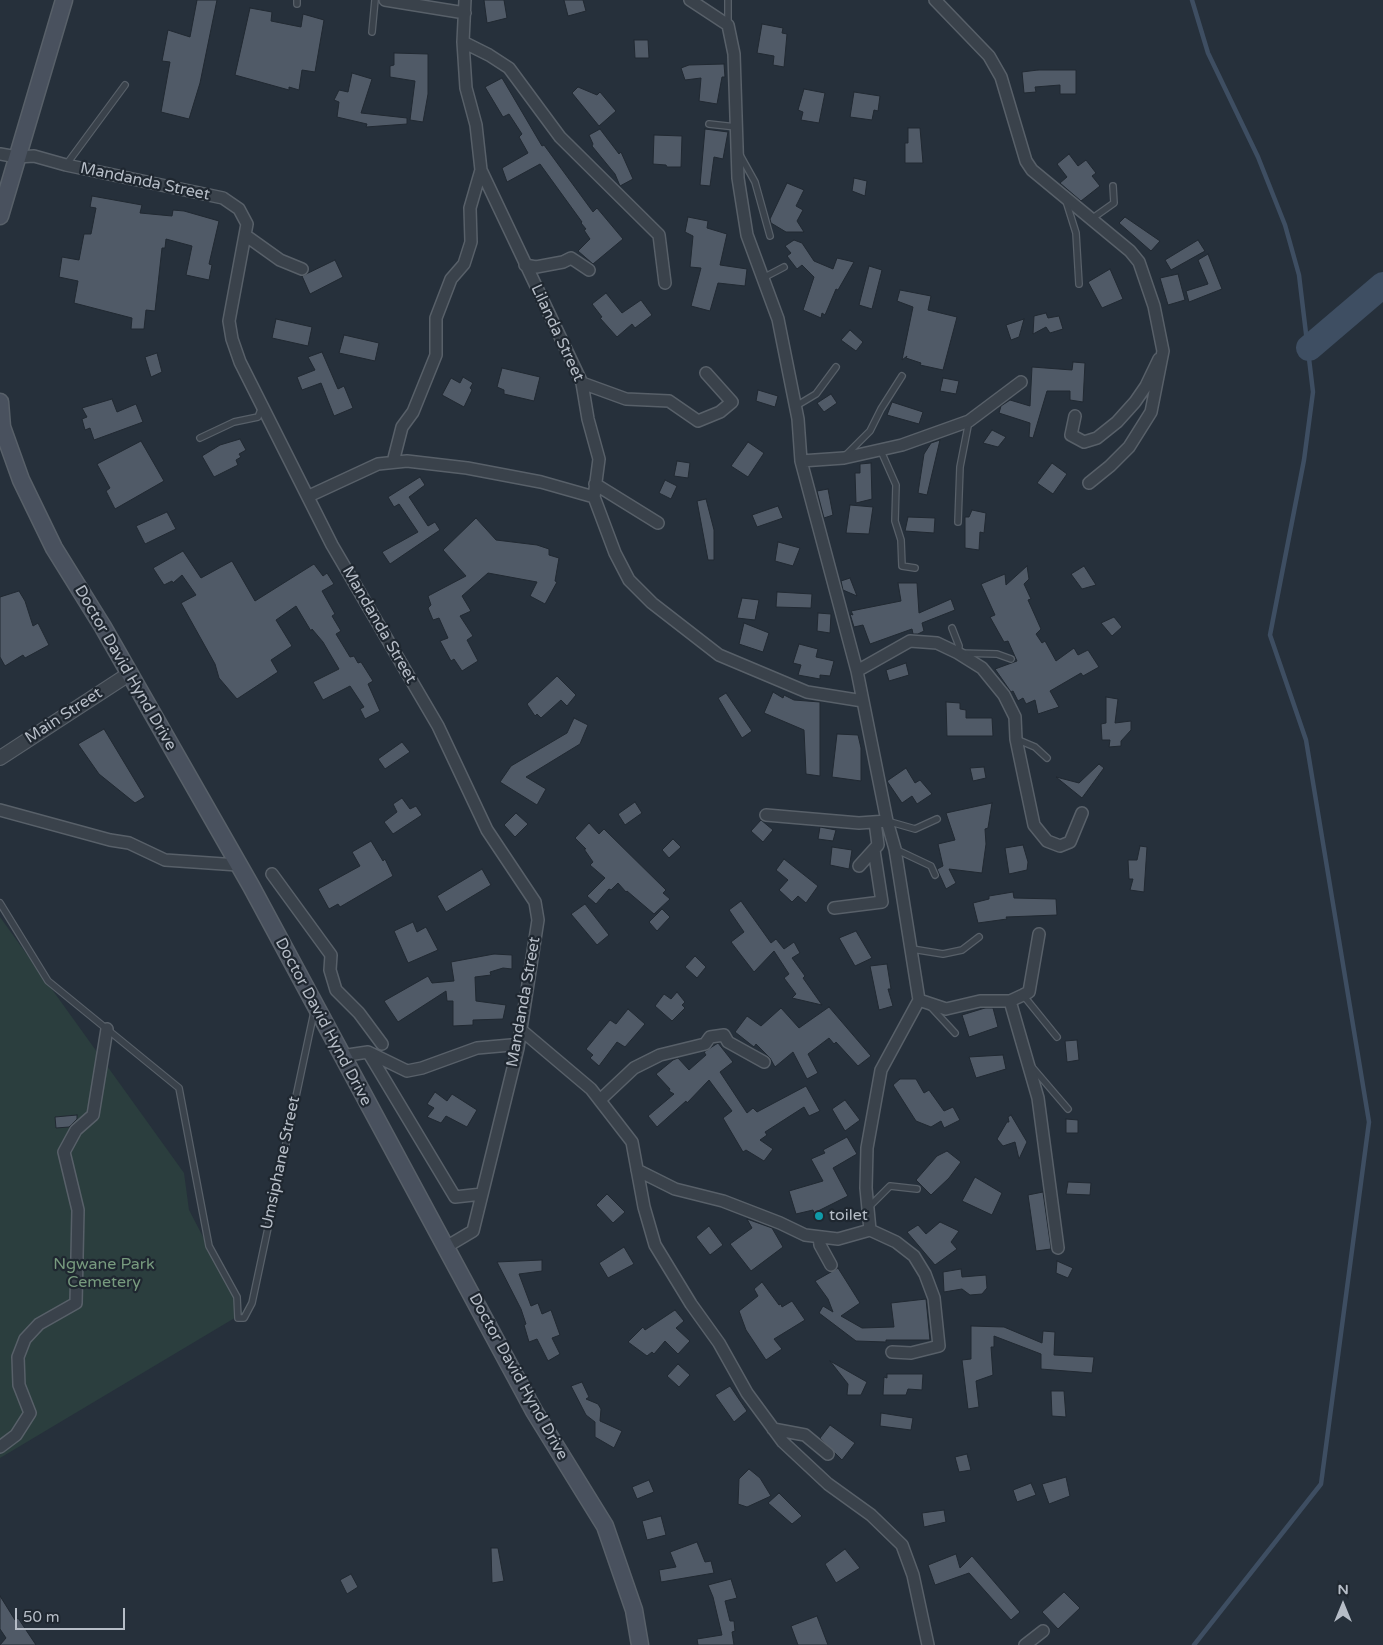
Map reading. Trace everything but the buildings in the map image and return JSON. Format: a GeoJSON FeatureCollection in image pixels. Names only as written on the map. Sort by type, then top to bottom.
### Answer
{"type":"FeatureCollection","features":[{"type":"Feature","properties":{"kind":"main road"},"geometry":{"type":"LineString","coordinates":[[0,216],[64,0]]}},
{"type":"Feature","properties":{"kind":"main road","name":"Doctor David Hynd Drive"},"geometry":{"type":"LineString","coordinates":[[0,402],[2,427],[21,480],[54,548],[130,674],[238,865],[534,1411],[605,1526],[634,1610],[640,1645]]}},
{"type":"Feature","properties":{"kind":"street"},"geometry":{"type":"LineString","coordinates":[[385,0],[465,13]]}},
{"type":"Feature","properties":{"kind":"street","name":"Lilanda Street"},"geometry":{"type":"LineString","coordinates":[[465,0],[463,42],[466,88],[476,125],[481,170],[582,383],[588,419],[599,459],[594,497],[615,553],[629,580],[652,603],[719,655],[807,692],[863,701]]}},
{"type":"Feature","properties":{"kind":"street"},"geometry":{"type":"LineString","coordinates":[[690,0],[728,25],[734,54],[738,178],[747,235],[778,319],[796,406],[801,461],[857,671],[863,701],[881,822],[878,845],[859,866]]}},
{"type":"Feature","properties":{"kind":"street"},"geometry":{"type":"LineString","coordinates":[[936,0],[989,56],[1001,78],[1026,160],[1032,170],[1090,220],[1130,251],[1139,262],[1154,306],[1163,351],[1156,396],[1147,421],[1129,447],[1089,483]]}},
{"type":"Feature","properties":{"kind":"street"},"geometry":{"type":"LineString","coordinates":[[463,42],[509,68],[560,137],[659,235],[665,283]]}},
{"type":"Feature","properties":{"kind":"street","name":"Mandanda Street"},"geometry":{"type":"LineString","coordinates":[[0,154],[17,157],[34,156],[66,165],[223,198],[239,209],[247,224],[238,266],[230,327],[232,340],[240,362],[332,545],[438,726],[487,830],[535,902],[538,920],[518,1048],[473,1232],[446,1247]]}},
{"type":"Feature","properties":{"kind":"street"},"geometry":{"type":"LineString","coordinates":[[393,462],[402,428],[413,412],[436,355],[436,318],[451,279],[464,264],[471,242],[470,208],[481,170]]}},
{"type":"Feature","properties":{"kind":"street"},"geometry":{"type":"LineString","coordinates":[[245,235],[280,260],[302,269]]}},
{"type":"Feature","properties":{"kind":"street"},"geometry":{"type":"LineString","coordinates":[[525,265],[536,267],[563,262],[571,258],[589,270]]}},
{"type":"Feature","properties":{"kind":"street"},"geometry":{"type":"LineString","coordinates":[[1075,416],[1071,435],[1084,442],[1097,438],[1117,422],[1135,402],[1146,386],[1163,351]]}},
{"type":"Feature","properties":{"kind":"street"},"geometry":{"type":"LineString","coordinates":[[582,383],[626,399],[669,401],[698,421],[720,412],[732,402],[706,373]]}},
{"type":"Feature","properties":{"kind":"street"},"geometry":{"type":"LineString","coordinates":[[801,461],[844,458],[881,451],[969,421],[1021,382]]}},
{"type":"Feature","properties":{"kind":"street"},"geometry":{"type":"LineString","coordinates":[[309,496],[378,464],[407,461],[467,468],[541,482],[594,497]]}},
{"type":"Feature","properties":{"kind":"street"},"geometry":{"type":"LineString","coordinates":[[596,484],[658,523]]}},
{"type":"Feature","properties":{"kind":"street"},"geometry":{"type":"LineString","coordinates":[[857,671],[910,641],[936,643],[958,653],[982,668],[1004,695],[1016,717],[1016,739],[1034,825],[1047,841],[1060,846],[1070,842],[1082,812]]}},
{"type":"Feature","properties":{"kind":"street","name":"Main Street"},"geometry":{"type":"LineString","coordinates":[[0,758],[130,674]]}},
{"type":"Feature","properties":{"kind":"street"},"geometry":{"type":"LineString","coordinates":[[0,810],[110,840],[129,843],[165,860],[238,865]]}},
{"type":"Feature","properties":{"kind":"street"},"geometry":{"type":"LineString","coordinates":[[766,815],[792,816],[836,822],[881,822]]}},
{"type":"Feature","properties":{"kind":"street"},"geometry":{"type":"LineString","coordinates":[[870,1230],[866,1188],[867,1148],[881,1070],[923,1002],[895,849],[881,822]]}},
{"type":"Feature","properties":{"kind":"street"},"geometry":{"type":"LineString","coordinates":[[834,908],[882,902],[874,850]]}},
{"type":"Feature","properties":{"kind":"street"},"geometry":{"type":"LineString","coordinates":[[272,874],[331,955],[330,970],[336,990],[359,1014],[382,1044]]}},
{"type":"Feature","properties":{"kind":"street"},"geometry":{"type":"LineString","coordinates":[[923,1002],[946,1009],[980,1002],[1010,1002],[1029,992],[1040,934]]}},
{"type":"Feature","properties":{"kind":"street"},"geometry":{"type":"LineString","coordinates":[[1010,1002],[1039,1107],[1047,1183],[1058,1248]]}},
{"type":"Feature","properties":{"kind":"street"},"geometry":{"type":"LineString","coordinates":[[0,1447],[16,1435],[30,1413],[19,1385],[18,1357],[25,1338],[39,1324],[76,1303],[78,1210],[64,1152],[76,1130],[93,1115],[107,1029]]}},
{"type":"Feature","properties":{"kind":"street"},"geometry":{"type":"LineString","coordinates":[[520,1029],[592,1089],[632,1142],[655,1245],[691,1304],[719,1343],[746,1393],[783,1442],[828,1484],[871,1515],[902,1545],[913,1575],[928,1645]]}},
{"type":"Feature","properties":{"kind":"street"},"geometry":{"type":"LineString","coordinates":[[600,1100],[634,1068],[660,1056],[705,1044],[710,1037],[724,1036],[728,1042],[764,1062]]}},
{"type":"Feature","properties":{"kind":"street"},"geometry":{"type":"LineString","coordinates":[[342,1056],[368,1052],[407,1071],[422,1068],[477,1048],[511,1046],[518,1048]]}},
{"type":"Feature","properties":{"kind":"street"},"geometry":{"type":"LineString","coordinates":[[368,1052],[455,1197],[482,1194]]}},
{"type":"Feature","properties":{"kind":"street"},"geometry":{"type":"LineString","coordinates":[[638,1170],[675,1189],[723,1201],[780,1223],[805,1235],[838,1239],[870,1230],[896,1242],[914,1256],[925,1274],[934,1298],[939,1346],[911,1353],[892,1352]]}},
{"type":"Feature","properties":{"kind":"street"},"geometry":{"type":"LineString","coordinates":[[819,1237],[820,1245],[831,1265]]}},
{"type":"Feature","properties":{"kind":"street"},"geometry":{"type":"LineString","coordinates":[[773,1428],[805,1435],[828,1454]]}},
{"type":"Feature","properties":{"kind":"street"},"geometry":{"type":"LineString","coordinates":[[1025,1645],[1043,1631]]}},
{"type":"Feature","properties":{"kind":"lane"},"geometry":{"type":"LineString","coordinates":[[372,32],[375,0]]}},
{"type":"Feature","properties":{"kind":"lane"},"geometry":{"type":"LineString","coordinates":[[728,0],[728,25]]}},
{"type":"Feature","properties":{"kind":"lane"},"geometry":{"type":"LineString","coordinates":[[66,165],[125,85]]}},
{"type":"Feature","properties":{"kind":"lane"},"geometry":{"type":"LineString","coordinates":[[709,124],[736,127]]}},
{"type":"Feature","properties":{"kind":"lane"},"geometry":{"type":"LineString","coordinates":[[737,149],[755,182],[770,236]]}},
{"type":"Feature","properties":{"kind":"lane"},"geometry":{"type":"LineString","coordinates":[[1090,220],[1114,203],[1113,186]]}},
{"type":"Feature","properties":{"kind":"lane"},"geometry":{"type":"LineString","coordinates":[[1066,199],[1076,233],[1080,284]]}},
{"type":"Feature","properties":{"kind":"lane"},"geometry":{"type":"LineString","coordinates":[[763,278],[784,267]]}},
{"type":"Feature","properties":{"kind":"lane"},"geometry":{"type":"LineString","coordinates":[[796,406],[816,394],[836,367]]}},
{"type":"Feature","properties":{"kind":"lane"},"geometry":{"type":"LineString","coordinates":[[844,458],[870,431],[881,409],[902,376]]}},
{"type":"Feature","properties":{"kind":"lane"},"geometry":{"type":"LineString","coordinates":[[200,438],[234,422],[258,417],[262,405]]}},
{"type":"Feature","properties":{"kind":"lane"},"geometry":{"type":"LineString","coordinates":[[958,522],[960,467],[969,421]]}},
{"type":"Feature","properties":{"kind":"lane"},"geometry":{"type":"LineString","coordinates":[[881,451],[896,485],[895,521],[901,540],[902,566],[915,568]]}},
{"type":"Feature","properties":{"kind":"lane"},"geometry":{"type":"LineString","coordinates":[[952,628],[959,646],[958,653],[997,654],[1011,659]]}},
{"type":"Feature","properties":{"kind":"lane"},"geometry":{"type":"LineString","coordinates":[[1016,739],[1035,748],[1047,758]]}},
{"type":"Feature","properties":{"kind":"lane"},"geometry":{"type":"LineString","coordinates":[[881,822],[915,829],[937,819]]}},
{"type":"Feature","properties":{"kind":"lane"},"geometry":{"type":"LineString","coordinates":[[895,849],[931,866],[935,875]]}},
{"type":"Feature","properties":{"kind":"lane"},"geometry":{"type":"LineString","coordinates":[[0,903],[48,981],[107,1029]]}},
{"type":"Feature","properties":{"kind":"lane"},"geometry":{"type":"LineString","coordinates":[[912,949],[943,954],[962,950],[979,937]]}},
{"type":"Feature","properties":{"kind":"lane"},"geometry":{"type":"LineString","coordinates":[[1023,995],[1057,1037]]}},
{"type":"Feature","properties":{"kind":"lane"},"geometry":{"type":"LineString","coordinates":[[923,1002],[955,1033]]}},
{"type":"Feature","properties":{"kind":"lane","name":"Umsiphane Street"},"geometry":{"type":"LineString","coordinates":[[107,1029],[179,1088],[209,1246],[238,1297],[238,1318],[244,1318],[252,1303],[316,1007]]}},
{"type":"Feature","properties":{"kind":"lane"},"geometry":{"type":"LineString","coordinates":[[1026,1060],[1068,1108]]}},
{"type":"Feature","properties":{"kind":"lane"},"geometry":{"type":"LineString","coordinates":[[868,1208],[890,1186],[917,1189]]}},
{"type":"Feature","properties":{"kind":"green space","name":"Ngwane Park Cemetery"},"geometry":{"type":"Polygon","coordinates":[[[0,917],[184,1173],[189,1210],[243,1313],[0,1458],[0,917]]]}},
{"type":"Feature","properties":{"kind":"waterway"},"geometry":{"type":"LineString","coordinates":[[1192,0],[1208,53],[1258,157],[1285,225],[1299,275],[1313,392],[1304,460],[1270,635],[1306,740],[1369,1122],[1321,1484],[1194,1645]]}},
{"type":"Feature","properties":{"kind":"waterway"},"geometry":{"type":"LineString","coordinates":[[1309,348],[1383,285]]}},
{"type":"Feature","properties":{"kind":"place","name":"toilet"},"geometry":{"type":"Point","coordinates":[819,1216]}}]}
